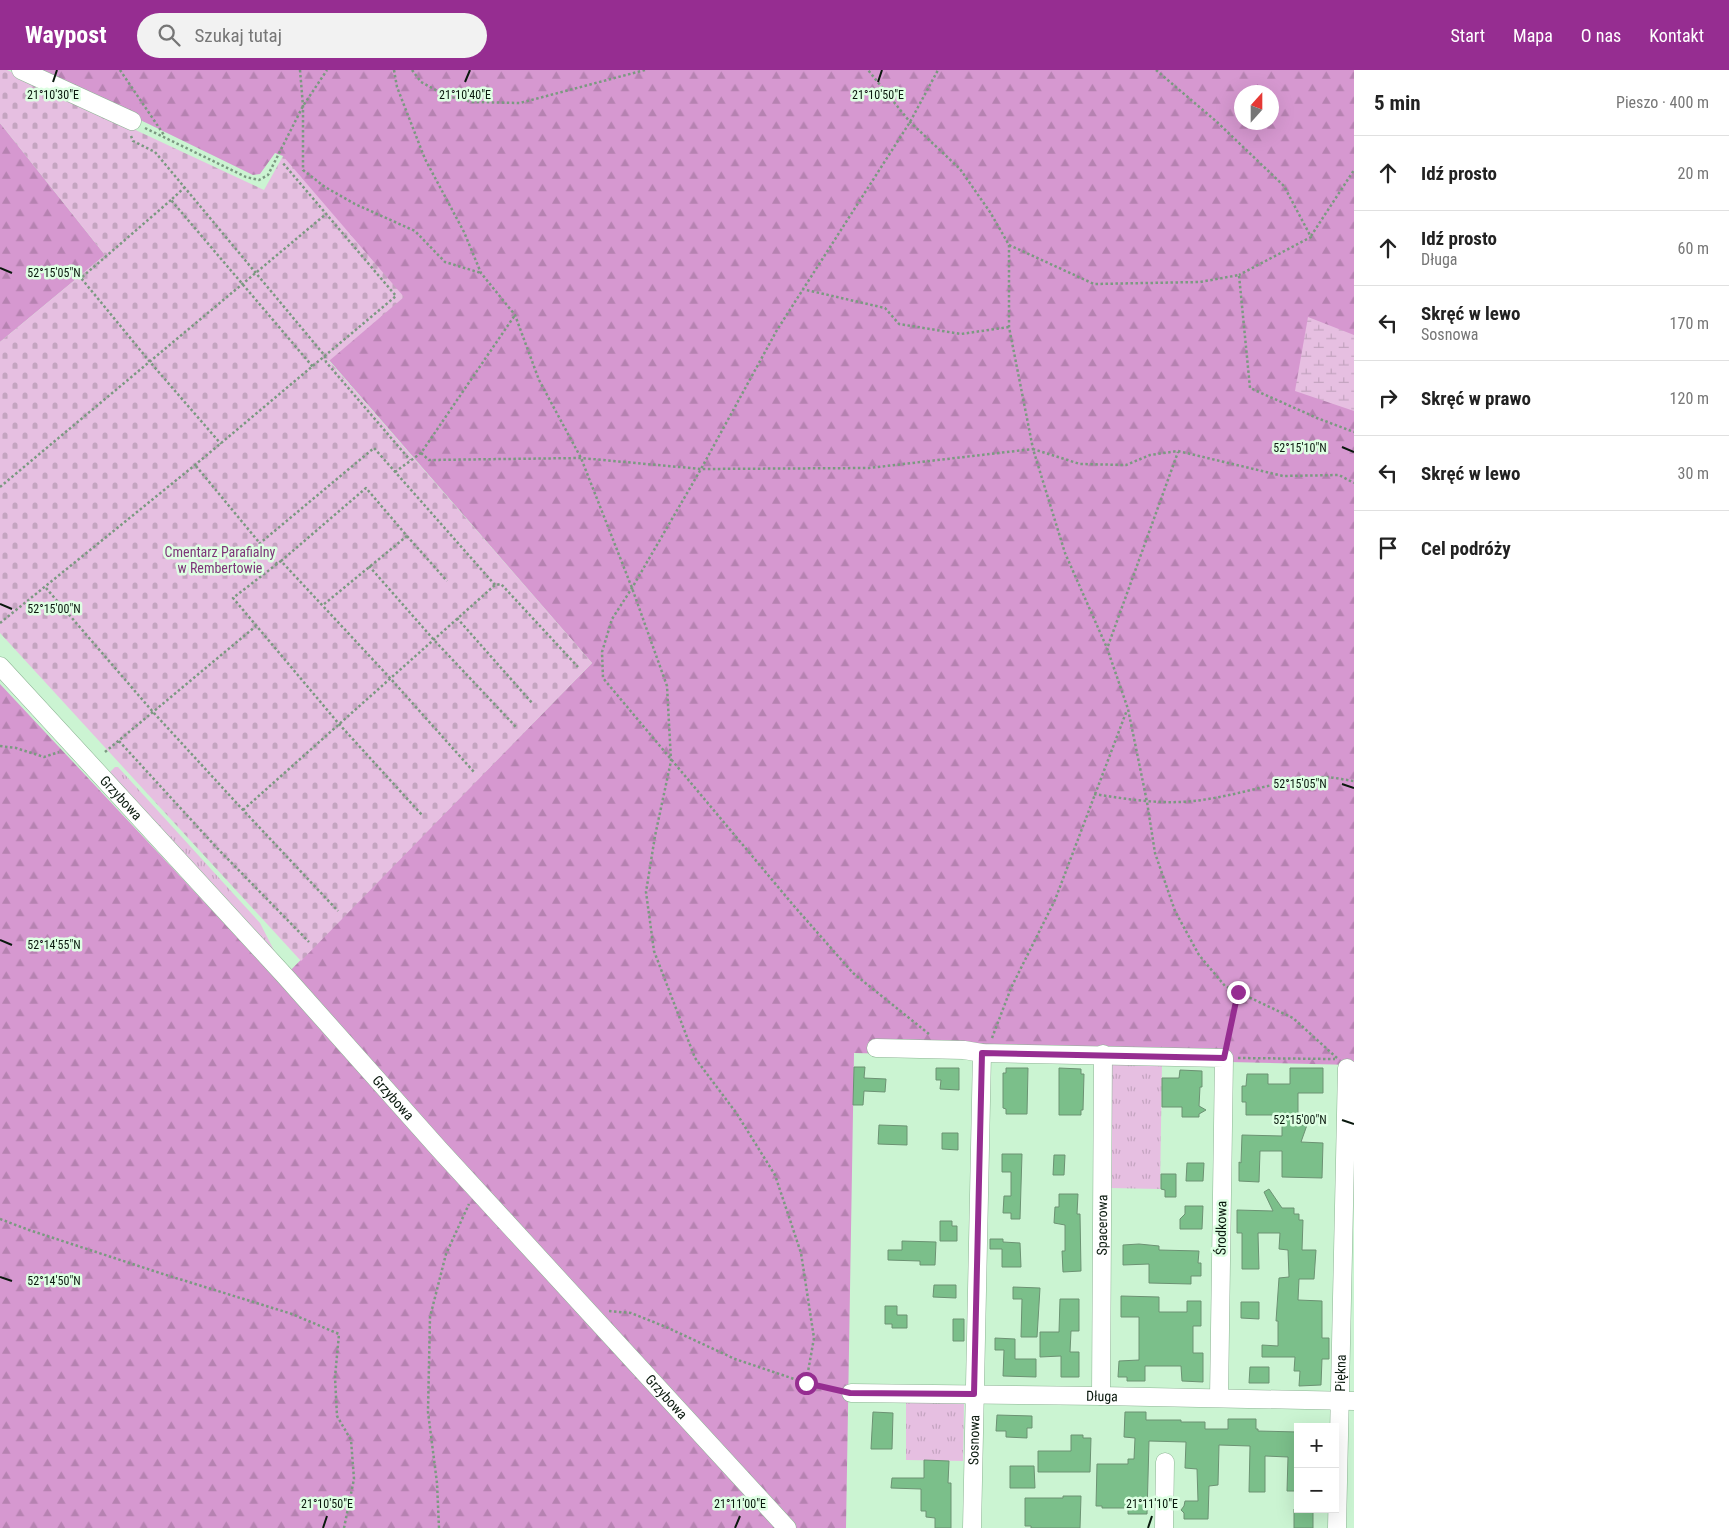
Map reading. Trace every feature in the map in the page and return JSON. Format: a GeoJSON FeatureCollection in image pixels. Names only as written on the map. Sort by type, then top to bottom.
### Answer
{"type":"FeatureCollection","features":[{"type":"Feature","properties":{"kind":"street"},"geometry":{"type":"LineString","coordinates":[[21,70],[131,128]]}},
{"type":"Feature","properties":{"kind":"street","name":"Grzybowa"},"geometry":{"type":"LineString","coordinates":[[0,666],[787,1528]]}},
{"type":"Feature","properties":{"kind":"street"},"geometry":{"type":"LineString","coordinates":[[876,1048],[982,1053],[1224,1058]]}},
{"type":"Feature","properties":{"kind":"street","name":"Sosnowa"},"geometry":{"type":"LineString","coordinates":[[972,1528],[982,1053]]}},
{"type":"Feature","properties":{"kind":"street","name":"Spacerowa"},"geometry":{"type":"LineString","coordinates":[[1100,1396],[1103,1054]]}},
{"type":"Feature","properties":{"kind":"street","name":"Środkowa"},"geometry":{"type":"LineString","coordinates":[[1219,1398],[1224,1058]]}},
{"type":"Feature","properties":{"kind":"street","name":"Piękna"},"geometry":{"type":"LineString","coordinates":[[1338,1528],[1347,1402],[1346,1068]]}},
{"type":"Feature","properties":{"kind":"street","name":"Długa"},"geometry":{"type":"LineString","coordinates":[[850,1393],[1219,1398],[1347,1402]]}},
{"type":"Feature","properties":{"kind":"street"},"geometry":{"type":"LineString","coordinates":[[1164,1528],[1165,1462]]}},
{"type":"Feature","properties":{"kind":"path"},"geometry":{"type":"LineString","coordinates":[[120,70],[164,137]]}},
{"type":"Feature","properties":{"kind":"path"},"geometry":{"type":"LineString","coordinates":[[300,70],[303,106],[303,170],[325,187],[355,204],[415,231],[445,262],[481,273]]}},
{"type":"Feature","properties":{"kind":"path"},"geometry":{"type":"LineString","coordinates":[[327,70],[303,106],[268,175],[259,180],[246,177],[164,137],[131,128],[133,142],[155,152],[325,356],[326,362],[410,460]]}},
{"type":"Feature","properties":{"kind":"path"},"geometry":{"type":"LineString","coordinates":[[394,70],[397,87],[425,159],[464,232],[481,273],[515,315],[539,380],[581,458],[632,588],[667,686],[671,760],[655,836],[646,892],[654,951],[695,1058],[737,1114],[775,1175],[801,1253],[814,1338],[806,1383]]}},
{"type":"Feature","properties":{"kind":"path"},"geometry":{"type":"LineString","coordinates":[[412,70],[421,82],[447,96],[472,102],[520,103],[645,70]]}},
{"type":"Feature","properties":{"kind":"path"},"geometry":{"type":"LineString","coordinates":[[868,70],[910,122],[960,169],[990,212],[1009,245],[1009,327],[1033,449],[1065,553],[1107,648],[1128,709],[1147,802],[1154,854],[1175,911],[1199,955],[1226,986],[1293,1018],[1339,1059],[1282,1057],[1224,1058],[1238,992]]}},
{"type":"Feature","properties":{"kind":"path"},"geometry":{"type":"LineString","coordinates":[[938,70],[910,122],[777,330],[701,469],[612,619],[602,652],[603,678],[794,906],[853,972],[948,1050]]}},
{"type":"Feature","properties":{"kind":"path"},"geometry":{"type":"LineString","coordinates":[[1156,70],[1217,122],[1284,186],[1311,236]]}},
{"type":"Feature","properties":{"kind":"path"},"geometry":{"type":"LineString","coordinates":[[0,623],[196,466],[396,296],[282,162]]}},
{"type":"Feature","properties":{"kind":"path"},"geometry":{"type":"LineString","coordinates":[[1009,245],[1094,284],[1200,282],[1239,275],[1311,236],[1354,170]]}},
{"type":"Feature","properties":{"kind":"path"},"geometry":{"type":"LineString","coordinates":[[185,187],[81,278],[220,444]]}},
{"type":"Feature","properties":{"kind":"path"},"geometry":{"type":"LineString","coordinates":[[171,200],[313,367]]}},
{"type":"Feature","properties":{"kind":"path"},"geometry":{"type":"LineString","coordinates":[[0,487],[326,214]]}},
{"type":"Feature","properties":{"kind":"path"},"geometry":{"type":"LineString","coordinates":[[1239,275],[1250,388],[1317,418],[1354,432]]}},
{"type":"Feature","properties":{"kind":"path"},"geometry":{"type":"LineString","coordinates":[[802,289],[885,308],[899,324],[961,334],[1009,327]]}},
{"type":"Feature","properties":{"kind":"path"},"geometry":{"type":"LineString","coordinates":[[395,472],[420,453],[515,315]]}},
{"type":"Feature","properties":{"kind":"path"},"geometry":{"type":"LineString","coordinates":[[258,544],[374,448],[495,585]]}},
{"type":"Feature","properties":{"kind":"path"},"geometry":{"type":"LineString","coordinates":[[420,453],[429,460],[581,458],[701,469],[869,468],[1033,449],[1080,464],[1126,465],[1150,455],[1178,452],[1284,476],[1339,474],[1354,483]]}},
{"type":"Feature","properties":{"kind":"path"},"geometry":{"type":"LineString","coordinates":[[1107,648],[1178,452]]}},
{"type":"Feature","properties":{"kind":"path"},"geometry":{"type":"LineString","coordinates":[[196,466],[258,544],[277,564]]}},
{"type":"Feature","properties":{"kind":"path"},"geometry":{"type":"LineString","coordinates":[[422,815],[339,724],[233,598],[281,561],[366,488],[447,581]]}},
{"type":"Feature","properties":{"kind":"path"},"geometry":{"type":"LineString","coordinates":[[322,605],[407,536]]}},
{"type":"Feature","properties":{"kind":"path"},"geometry":{"type":"LineString","coordinates":[[281,561],[474,772]]}},
{"type":"Feature","properties":{"kind":"path"},"geometry":{"type":"LineString","coordinates":[[370,566],[434,640],[516,727]]}},
{"type":"Feature","properties":{"kind":"path"},"geometry":{"type":"LineString","coordinates":[[243,810],[495,585],[500,584],[578,667]]}},
{"type":"Feature","properties":{"kind":"path"},"geometry":{"type":"LineString","coordinates":[[46,587],[153,712],[338,911]]}},
{"type":"Feature","properties":{"kind":"path"},"geometry":{"type":"LineString","coordinates":[[457,618],[533,704]]}},
{"type":"Feature","properties":{"kind":"path"},"geometry":{"type":"LineString","coordinates":[[106,752],[256,626]]}},
{"type":"Feature","properties":{"kind":"path"},"geometry":{"type":"LineString","coordinates":[[982,1053],[990,1044],[1011,988],[1055,900],[1128,709]]}},
{"type":"Feature","properties":{"kind":"path"},"geometry":{"type":"LineString","coordinates":[[119,741],[217,848],[310,942]]}},
{"type":"Feature","properties":{"kind":"path"},"geometry":{"type":"LineString","coordinates":[[0,746],[16,748],[44,757],[74,747]]}},
{"type":"Feature","properties":{"kind":"path"},"geometry":{"type":"LineString","coordinates":[[1094,794],[1147,802],[1207,800],[1272,784],[1325,777],[1354,781]]}},
{"type":"Feature","properties":{"kind":"path"},"geometry":{"type":"LineString","coordinates":[[440,1528],[437,1483],[428,1412],[430,1317],[446,1254],[476,1189]]}},
{"type":"Feature","properties":{"kind":"path"},"geometry":{"type":"LineString","coordinates":[[0,1219],[127,1262],[292,1314],[339,1334],[335,1377],[337,1416],[350,1440],[354,1479],[344,1528]]}},
{"type":"Feature","properties":{"kind":"path"},"geometry":{"type":"LineString","coordinates":[[586,1309],[631,1314],[666,1327],[735,1358],[806,1383],[850,1393]]}},
{"type":"Feature","properties":{"kind":"green space","name":"Cmentarz Parafialny w Rembertowie"},"geometry":{"type":"Polygon","coordinates":[[[0,70],[7,70],[264,190],[283,156],[404,297],[329,361],[592,663],[301,961],[0,633],[0,342],[105,255],[0,123],[0,70]]]}},
{"type":"Feature","properties":{"kind":"green space"},"geometry":{"type":"Polygon","coordinates":[[[38,70],[1354,70],[1354,1065],[854,1053],[846,1528],[0,1528],[0,684],[266,968],[285,976],[592,663],[329,360],[283,156],[275,153],[260,174],[253,175],[38,70]]]}},
{"type":"Feature","properties":{"kind":"green space"},"geometry":{"type":"Polygon","coordinates":[[[0,123],[105,255],[0,342],[0,123]]]}},
{"type":"Feature","properties":{"kind":"green space"},"geometry":{"type":"Polygon","coordinates":[[[1308,317],[1354,335],[1354,411],[1295,391],[1308,317]]]}},
{"type":"Feature","properties":{"kind":"green space"},"geometry":{"type":"Polygon","coordinates":[[[115,767],[118,767],[260,923],[278,958],[108,774],[115,767]]]}},
{"type":"Feature","properties":{"kind":"green space"},"geometry":{"type":"Polygon","coordinates":[[[1111,1059],[1162,1061],[1160,1189],[1110,1188],[1111,1059]]]}},
{"type":"Feature","properties":{"kind":"green space"},"geometry":{"type":"Polygon","coordinates":[[[906,1403],[964,1403],[963,1461],[906,1460],[906,1403]]]}},
{"type":"Feature","properties":{"kind":"building"},"geometry":{"type":"Polygon","coordinates":[[[854,1067],[865,1067],[864,1078],[886,1079],[885,1092],[864,1091],[863,1105],[853,1105],[854,1067]]]}},
{"type":"Feature","properties":{"kind":"building"},"geometry":{"type":"Polygon","coordinates":[[[936,1068],[959,1068],[959,1090],[940,1089],[941,1080],[936,1080],[936,1068]]]}},
{"type":"Feature","properties":{"kind":"building"},"geometry":{"type":"Polygon","coordinates":[[[1006,1068],[1028,1068],[1027,1114],[1006,1114],[1006,1109],[1003,1108],[1003,1073],[1006,1073],[1006,1068]]]}},
{"type":"Feature","properties":{"kind":"building"},"geometry":{"type":"Polygon","coordinates":[[[1059,1068],[1081,1069],[1081,1074],[1084,1074],[1083,1110],[1081,1110],[1081,1115],[1059,1115],[1059,1068]]]}},
{"type":"Feature","properties":{"kind":"building"},"geometry":{"type":"Polygon","coordinates":[[[1290,1068],[1323,1068],[1323,1093],[1298,1093],[1298,1125],[1307,1125],[1301,1142],[1323,1143],[1322,1178],[1282,1177],[1282,1151],[1260,1151],[1259,1182],[1239,1181],[1242,1135],[1282,1136],[1282,1115],[1246,1115],[1246,1102],[1242,1102],[1242,1086],[1246,1086],[1247,1074],[1268,1074],[1268,1084],[1290,1084],[1290,1068]]]}},
{"type":"Feature","properties":{"kind":"building"},"geometry":{"type":"Polygon","coordinates":[[[1180,1070],[1202,1071],[1199,1106],[1206,1110],[1199,1114],[1199,1117],[1182,1117],[1182,1107],[1162,1107],[1162,1078],[1179,1078],[1180,1070]]]}},
{"type":"Feature","properties":{"kind":"building"},"geometry":{"type":"Polygon","coordinates":[[[879,1125],[907,1126],[907,1145],[878,1144],[879,1125]]]}},
{"type":"Feature","properties":{"kind":"building"},"geometry":{"type":"Polygon","coordinates":[[[942,1133],[958,1133],[958,1150],[942,1149],[942,1133]]]}},
{"type":"Feature","properties":{"kind":"building"},"geometry":{"type":"Polygon","coordinates":[[[1002,1154],[1022,1154],[1020,1219],[1011,1219],[1011,1213],[1003,1213],[1004,1196],[1011,1196],[1011,1172],[1002,1172],[1002,1154]]]}},
{"type":"Feature","properties":{"kind":"building"},"geometry":{"type":"Polygon","coordinates":[[[1054,1155],[1065,1155],[1064,1175],[1053,1175],[1054,1155]]]}},
{"type":"Feature","properties":{"kind":"building"},"geometry":{"type":"Polygon","coordinates":[[[1187,1163],[1204,1163],[1203,1181],[1186,1181],[1187,1163]]]}},
{"type":"Feature","properties":{"kind":"building"},"geometry":{"type":"Polygon","coordinates":[[[1161,1174],[1176,1174],[1176,1197],[1165,1197],[1165,1190],[1161,1189],[1161,1174]]]}},
{"type":"Feature","properties":{"kind":"building"},"geometry":{"type":"Polygon","coordinates":[[[1269,1189],[1282,1208],[1294,1208],[1294,1214],[1299,1214],[1299,1220],[1303,1220],[1302,1250],[1316,1250],[1314,1279],[1299,1279],[1298,1300],[1322,1301],[1322,1338],[1329,1338],[1329,1359],[1322,1359],[1321,1385],[1299,1386],[1300,1371],[1294,1371],[1295,1357],[1262,1357],[1262,1345],[1278,1346],[1278,1321],[1276,1321],[1279,1278],[1289,1277],[1288,1250],[1279,1249],[1280,1233],[1258,1233],[1259,1269],[1242,1269],[1242,1233],[1237,1233],[1237,1210],[1273,1211],[1264,1192],[1269,1189]]]}},
{"type":"Feature","properties":{"kind":"building"},"geometry":{"type":"Polygon","coordinates":[[[1059,1194],[1078,1194],[1077,1214],[1080,1214],[1081,1271],[1063,1272],[1062,1251],[1065,1251],[1065,1225],[1054,1223],[1055,1207],[1059,1207],[1059,1194]]]}},
{"type":"Feature","properties":{"kind":"building"},"geometry":{"type":"Polygon","coordinates":[[[1185,1206],[1203,1206],[1202,1229],[1180,1229],[1180,1219],[1185,1214],[1185,1206]]]}},
{"type":"Feature","properties":{"kind":"building"},"geometry":{"type":"Polygon","coordinates":[[[940,1221],[952,1221],[952,1226],[957,1226],[957,1241],[940,1241],[940,1221]]]}},
{"type":"Feature","properties":{"kind":"building"},"geometry":{"type":"Polygon","coordinates":[[[990,1239],[1003,1239],[1003,1242],[1020,1243],[1021,1267],[1002,1267],[1002,1249],[990,1249],[990,1239]]]}},
{"type":"Feature","properties":{"kind":"building"},"geometry":{"type":"Polygon","coordinates":[[[902,1241],[936,1242],[935,1265],[920,1265],[920,1261],[888,1260],[888,1250],[902,1250],[902,1241]]]}},
{"type":"Feature","properties":{"kind":"building"},"geometry":{"type":"Polygon","coordinates":[[[1123,1245],[1159,1246],[1159,1250],[1199,1251],[1198,1263],[1201,1263],[1201,1276],[1191,1276],[1191,1284],[1149,1283],[1149,1264],[1123,1265],[1123,1245]]]}},
{"type":"Feature","properties":{"kind":"building"},"geometry":{"type":"Polygon","coordinates":[[[934,1285],[956,1285],[956,1298],[933,1297],[934,1285]]]}},
{"type":"Feature","properties":{"kind":"building"},"geometry":{"type":"Polygon","coordinates":[[[1013,1287],[1040,1288],[1037,1337],[1021,1337],[1022,1299],[1013,1299],[1013,1287]]]}},
{"type":"Feature","properties":{"kind":"building"},"geometry":{"type":"Polygon","coordinates":[[[1121,1296],[1159,1297],[1159,1312],[1187,1312],[1187,1301],[1201,1301],[1201,1326],[1193,1326],[1193,1353],[1203,1353],[1203,1382],[1182,1381],[1181,1366],[1145,1366],[1145,1381],[1127,1381],[1127,1377],[1118,1377],[1119,1361],[1139,1360],[1139,1317],[1121,1317],[1121,1296]]]}},
{"type":"Feature","properties":{"kind":"building"},"geometry":{"type":"Polygon","coordinates":[[[1060,1299],[1079,1299],[1079,1331],[1071,1331],[1070,1352],[1079,1352],[1079,1377],[1061,1377],[1061,1356],[1040,1357],[1040,1332],[1059,1332],[1060,1299]]]}},
{"type":"Feature","properties":{"kind":"building"},"geometry":{"type":"Polygon","coordinates":[[[1241,1302],[1259,1302],[1259,1319],[1241,1318],[1241,1302]]]}},
{"type":"Feature","properties":{"kind":"building"},"geometry":{"type":"Polygon","coordinates":[[[885,1306],[897,1306],[897,1315],[907,1315],[907,1328],[892,1328],[892,1324],[885,1324],[885,1306]]]}},
{"type":"Feature","properties":{"kind":"building"},"geometry":{"type":"Polygon","coordinates":[[[953,1319],[964,1319],[964,1341],[953,1341],[953,1319]]]}},
{"type":"Feature","properties":{"kind":"building"},"geometry":{"type":"Polygon","coordinates":[[[995,1338],[1015,1339],[1015,1359],[1036,1359],[1036,1377],[1003,1376],[1004,1350],[995,1350],[995,1338]]]}},
{"type":"Feature","properties":{"kind":"building"},"geometry":{"type":"Polygon","coordinates":[[[1250,1367],[1269,1367],[1269,1383],[1249,1383],[1250,1367]]]}},
{"type":"Feature","properties":{"kind":"building"},"geometry":{"type":"Polygon","coordinates":[[[873,1412],[893,1413],[892,1449],[871,1449],[873,1412]]]}},
{"type":"Feature","properties":{"kind":"building"},"geometry":{"type":"Polygon","coordinates":[[[1125,1412],[1146,1412],[1146,1420],[1205,1422],[1205,1429],[1228,1429],[1228,1419],[1256,1419],[1256,1429],[1258,1431],[1294,1432],[1294,1491],[1287,1491],[1288,1457],[1265,1456],[1265,1492],[1249,1492],[1250,1446],[1219,1445],[1218,1485],[1209,1486],[1208,1519],[1184,1519],[1184,1513],[1181,1510],[1185,1501],[1198,1501],[1197,1469],[1185,1468],[1186,1442],[1149,1441],[1147,1514],[1128,1514],[1128,1508],[1102,1508],[1102,1506],[1096,1506],[1097,1464],[1128,1464],[1128,1459],[1134,1459],[1135,1438],[1124,1437],[1125,1412]]]}},
{"type":"Feature","properties":{"kind":"building"},"geometry":{"type":"Polygon","coordinates":[[[997,1415],[1032,1416],[1032,1428],[1027,1428],[1027,1438],[1006,1437],[1006,1431],[996,1431],[997,1415]]]}},
{"type":"Feature","properties":{"kind":"building"},"geometry":{"type":"Polygon","coordinates":[[[1071,1435],[1083,1435],[1083,1438],[1091,1438],[1090,1472],[1038,1472],[1038,1451],[1071,1451],[1071,1435]]]}},
{"type":"Feature","properties":{"kind":"building"},"geometry":{"type":"Polygon","coordinates":[[[924,1460],[949,1461],[948,1483],[951,1483],[951,1528],[935,1528],[935,1518],[926,1517],[926,1511],[921,1511],[921,1489],[891,1488],[892,1478],[924,1478],[924,1460]]]}},
{"type":"Feature","properties":{"kind":"building"},"geometry":{"type":"Polygon","coordinates":[[[1010,1466],[1034,1466],[1035,1488],[1010,1488],[1010,1466]]]}},
{"type":"Feature","properties":{"kind":"building"},"geometry":{"type":"Polygon","coordinates":[[[1063,1496],[1081,1496],[1080,1528],[1031,1528],[1031,1526],[1025,1526],[1025,1498],[1063,1498],[1063,1496]]]}},
{"type":"Feature","properties":{"kind":"building"},"geometry":{"type":"Polygon","coordinates":[[[1294,1513],[1313,1513],[1313,1528],[1294,1528],[1294,1513]]]}},
{"type":"Feature","properties":{"kind":"route"},"geometry":{"type":"LineString","coordinates":[[806,1383],[850,1393],[974,1394],[982,1053],[1224,1058],[1238,992]]}}]}
